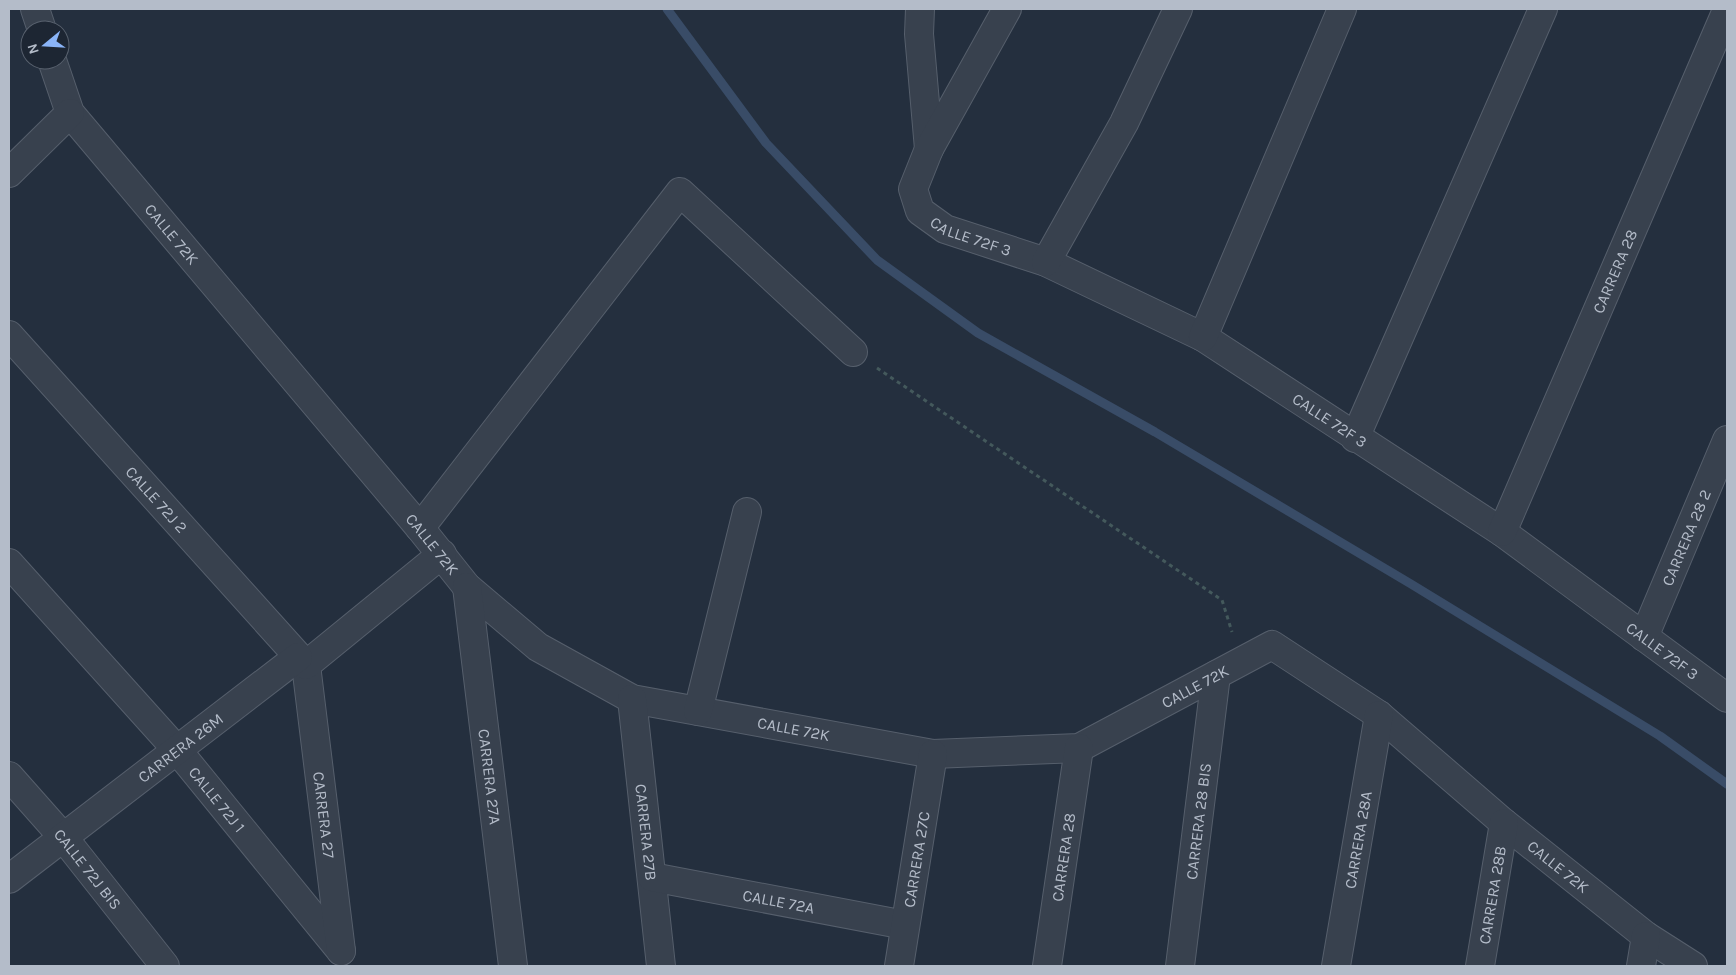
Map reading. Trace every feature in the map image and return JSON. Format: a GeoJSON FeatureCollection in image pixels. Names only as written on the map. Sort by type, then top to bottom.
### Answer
{"type":"FeatureCollection","features":[{"type":"Feature","properties":{"kind":"street"},"geometry":{"type":"LineString","coordinates":[[920,9],[919,34],[929,149]]}},
{"type":"Feature","properties":{"kind":"street"},"geometry":{"type":"LineString","coordinates":[[929,149],[1007,9]]}},
{"type":"Feature","properties":{"kind":"street"},"geometry":{"type":"LineString","coordinates":[[1046,262],[1124,123],[1178,9]]}},
{"type":"Feature","properties":{"kind":"street"},"geometry":{"type":"LineString","coordinates":[[1203,337],[1342,9]]}},
{"type":"Feature","properties":{"kind":"street"},"geometry":{"type":"LineString","coordinates":[[1355,438],[1543,9]]}},
{"type":"Feature","properties":{"kind":"street","name":"CARRERA 28"},"geometry":{"type":"LineString","coordinates":[[1502,532],[1727,10]]}},
{"type":"Feature","properties":{"kind":"street","name":"CALLE 72K"},"geometry":{"type":"LineString","coordinates":[[55,70],[70,113],[442,554],[466,587],[538,648],[632,699],[933,754],[1079,748],[1272,644],[1379,715],[1504,823],[1646,936],[1693,966]]}},
{"type":"Feature","properties":{"kind":"street"},"geometry":{"type":"LineString","coordinates":[[9,173],[70,113]]}},
{"type":"Feature","properties":{"kind":"street","name":"CALLE 72F 3"},"geometry":{"type":"LineString","coordinates":[[929,149],[913,188],[920,211],[945,229],[1046,262],[1203,337],[1355,438],[1502,532],[1727,698]]}},
{"type":"Feature","properties":{"kind":"street"},"geometry":{"type":"LineString","coordinates":[[420,528],[680,192],[853,352]]}},
{"type":"Feature","properties":{"kind":"street","name":"CALLE 72J 2"},"geometry":{"type":"LineString","coordinates":[[9,335],[302,661]]}},
{"type":"Feature","properties":{"kind":"street","name":"CARRERA 28 2"},"geometry":{"type":"LineString","coordinates":[[1644,637],[1727,440]]}},
{"type":"Feature","properties":{"kind":"street"},"geometry":{"type":"LineString","coordinates":[[698,711],[747,512]]}},
{"type":"Feature","properties":{"kind":"street","name":"CARRERA 26M"},"geometry":{"type":"LineString","coordinates":[[9,878],[302,661],[442,554]]}},
{"type":"Feature","properties":{"kind":"street","name":"CALLE 72J 1"},"geometry":{"type":"LineString","coordinates":[[9,563],[178,751],[342,959]]}},
{"type":"Feature","properties":{"kind":"street","name":"CARRERA 27A"},"geometry":{"type":"LineString","coordinates":[[466,587],[513,966]]}},
{"type":"Feature","properties":{"kind":"street","name":"CARRERA 27"},"geometry":{"type":"LineString","coordinates":[[302,661],[342,959]]}},
{"type":"Feature","properties":{"kind":"street","name":"CARRERA 28 BIS"},"geometry":{"type":"LineString","coordinates":[[1180,966],[1216,675]]}},
{"type":"Feature","properties":{"kind":"street","name":"CARRERA 27B"},"geometry":{"type":"LineString","coordinates":[[632,699],[661,966]]}},
{"type":"Feature","properties":{"kind":"street","name":"CARRERA 28A"},"geometry":{"type":"LineString","coordinates":[[1336,966],[1379,715]]}},
{"type":"Feature","properties":{"kind":"street","name":"CARRERA 28"},"geometry":{"type":"LineString","coordinates":[[1047,966],[1079,748]]}},
{"type":"Feature","properties":{"kind":"street","name":"CARRERA 27C"},"geometry":{"type":"LineString","coordinates":[[899,966],[933,754]]}},
{"type":"Feature","properties":{"kind":"street","name":"CALLE 72J BIS"},"geometry":{"type":"LineString","coordinates":[[9,776],[63,837],[165,966]]}},
{"type":"Feature","properties":{"kind":"street","name":"CARRERA 28B"},"geometry":{"type":"LineString","coordinates":[[1480,966],[1504,823]]}},
{"type":"Feature","properties":{"kind":"street","name":"CALLE 72A"},"geometry":{"type":"LineString","coordinates":[[652,877],[905,925]]}},
{"type":"Feature","properties":{"kind":"street"},"geometry":{"type":"LineString","coordinates":[[1641,966],[1646,936]]}},
{"type":"Feature","properties":{"kind":"path"},"geometry":{"type":"LineString","coordinates":[[853,352],[1222,600],[1242,661]]}},
{"type":"Feature","properties":{"kind":"waterway"},"geometry":{"type":"LineString","coordinates":[[667,9],[766,143],[877,260],[978,333],[1155,432],[1411,584],[1660,736],[1727,784]]}}]}
